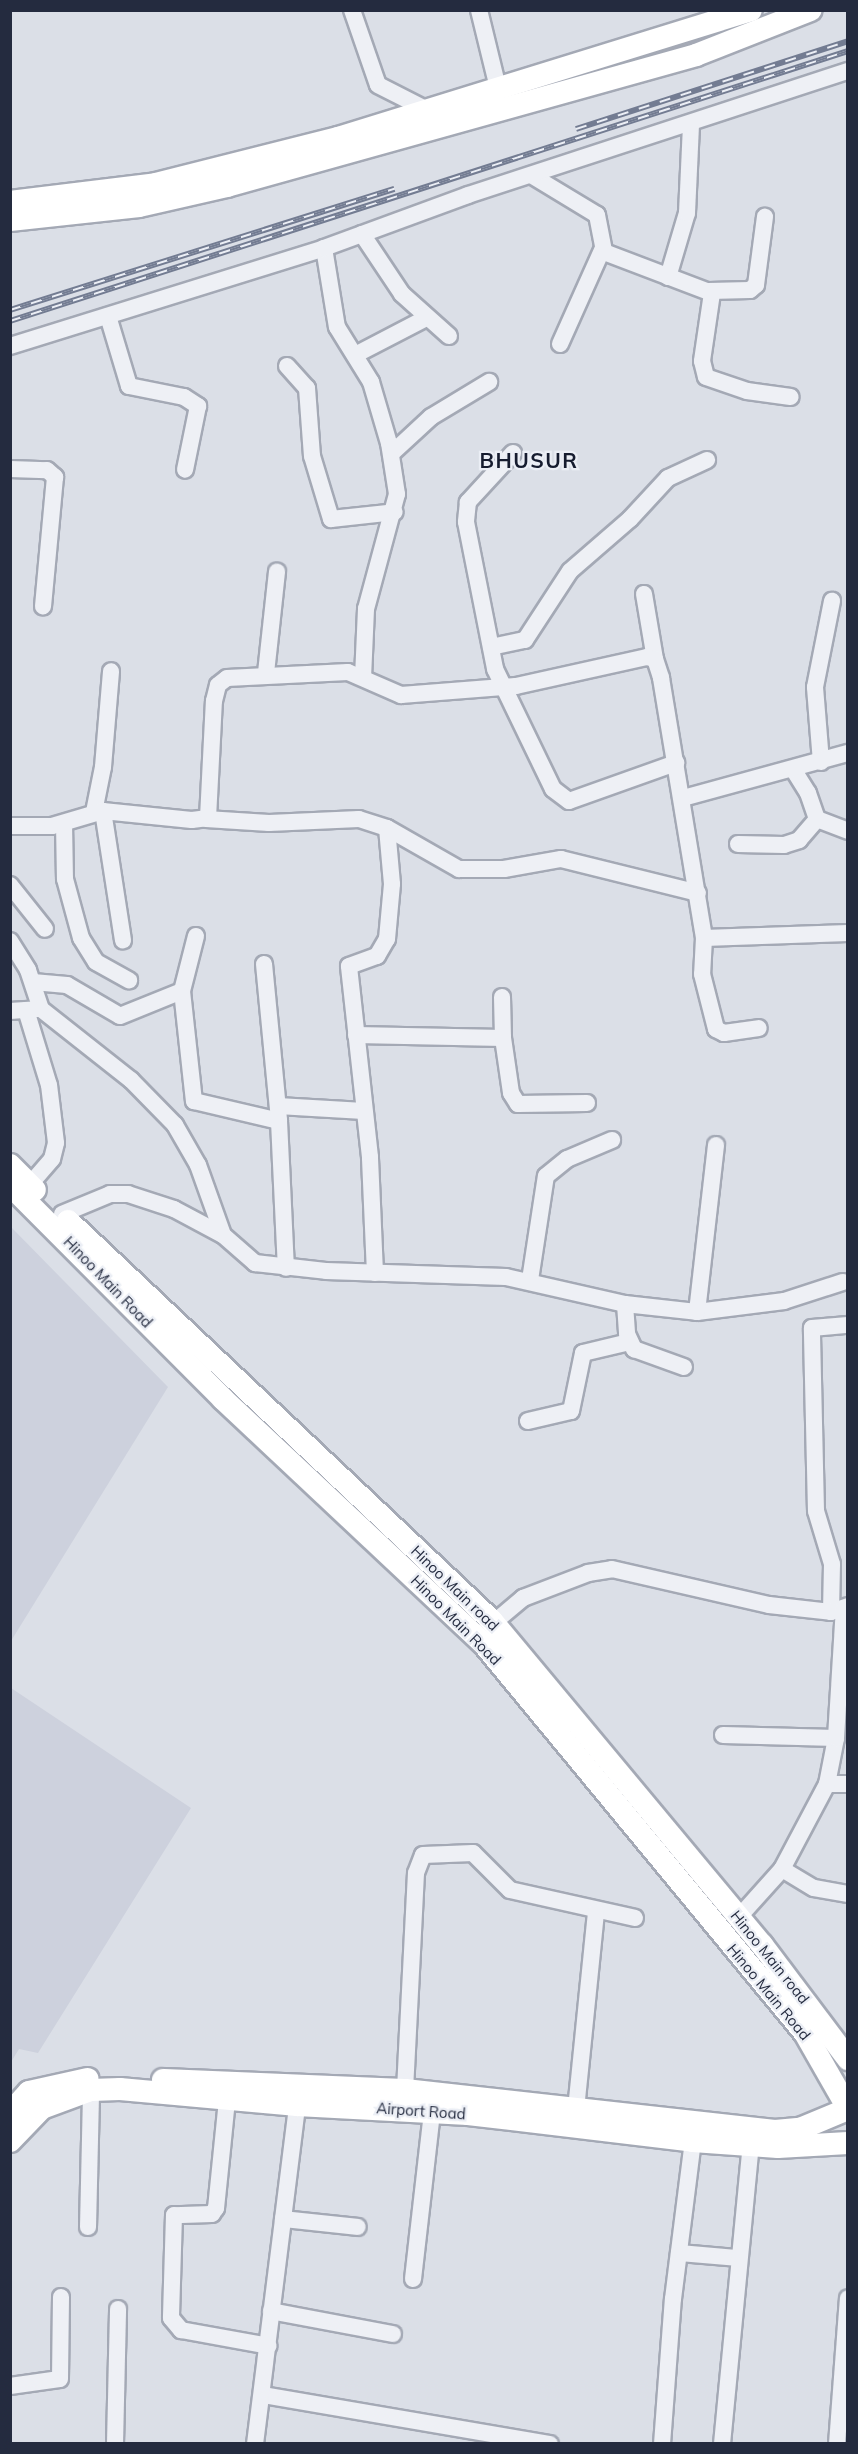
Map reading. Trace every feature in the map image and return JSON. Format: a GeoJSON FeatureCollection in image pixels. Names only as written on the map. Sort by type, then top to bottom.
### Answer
{"type":"FeatureCollection","features":[{"type":"Feature","properties":{"kind":"main road"},"geometry":{"type":"LineString","coordinates":[[10,220],[139,206],[513,92],[751,10]]}},
{"type":"Feature","properties":{"kind":"main road"},"geometry":{"type":"LineString","coordinates":[[10,202],[156,184],[427,110],[696,56],[811,10]]}},
{"type":"Feature","properties":{"kind":"main road"},"geometry":{"type":"LineString","coordinates":[[10,1165],[20,1185]]}},
{"type":"Feature","properties":{"kind":"main road","name":"Hinoo Main road"},"geometry":{"type":"LineString","coordinates":[[20,1185],[62,1214],[492,1621],[740,1917],[848,2059]]}},
{"type":"Feature","properties":{"kind":"main road","name":"Hinoo Main Road"},"geometry":{"type":"LineString","coordinates":[[20,1185],[223,1399],[478,1638],[805,2033],[846,2113]]}},
{"type":"Feature","properties":{"kind":"main road","name":"Airport Road"},"geometry":{"type":"LineString","coordinates":[[10,2113],[29,2092],[81,2079],[405,2090],[575,2117],[693,2141],[751,2145],[848,2144]]}},
{"type":"Feature","properties":{"kind":"main road","name":"Airport Road"},"geometry":{"type":"LineString","coordinates":[[10,2141],[42,2108],[91,2090],[297,2105],[575,2117],[786,2131],[846,2113]]}},
{"type":"Feature","properties":{"kind":"street"},"geometry":{"type":"LineString","coordinates":[[352,10],[378,85],[427,110]]}},
{"type":"Feature","properties":{"kind":"street"},"geometry":{"type":"LineString","coordinates":[[479,10],[513,92]]}},
{"type":"Feature","properties":{"kind":"street"},"geometry":{"type":"LineString","coordinates":[[10,346],[324,248],[531,175],[848,71]]}},
{"type":"Feature","properties":{"kind":"street"},"geometry":{"type":"LineString","coordinates":[[668,277],[687,213],[692,124]]}},
{"type":"Feature","properties":{"kind":"street"},"geometry":{"type":"LineString","coordinates":[[531,175],[597,215],[602,250],[560,344]]}},
{"type":"Feature","properties":{"kind":"street"},"geometry":{"type":"LineString","coordinates":[[602,250],[709,291],[750,290],[756,285],[765,217]]}},
{"type":"Feature","properties":{"kind":"street"},"geometry":{"type":"LineString","coordinates":[[362,234],[402,294],[426,318],[449,336]]}},
{"type":"Feature","properties":{"kind":"street"},"geometry":{"type":"LineString","coordinates":[[324,248],[336,327],[371,382],[391,454],[395,512],[370,587],[363,677]]}},
{"type":"Feature","properties":{"kind":"street"},"geometry":{"type":"LineString","coordinates":[[709,291],[713,302],[702,372],[747,391],[791,397]]}},
{"type":"Feature","properties":{"kind":"street"},"geometry":{"type":"LineString","coordinates":[[108,316],[129,387],[184,397],[198,406],[185,470]]}},
{"type":"Feature","properties":{"kind":"street"},"geometry":{"type":"LineString","coordinates":[[355,355],[426,318]]}},
{"type":"Feature","properties":{"kind":"street"},"geometry":{"type":"LineString","coordinates":[[287,366],[306,388],[312,456],[332,519],[395,512]]}},
{"type":"Feature","properties":{"kind":"street"},"geometry":{"type":"LineString","coordinates":[[391,454],[431,417],[489,382]]}},
{"type":"Feature","properties":{"kind":"street"},"geometry":{"type":"LineString","coordinates":[[513,453],[468,502],[465,513],[491,646],[502,687],[553,789],[564,801],[676,763]]}},
{"type":"Feature","properties":{"kind":"street"},"geometry":{"type":"LineString","coordinates":[[491,646],[525,640],[570,571],[630,519],[668,478],[707,460]]}},
{"type":"Feature","properties":{"kind":"street"},"geometry":{"type":"LineString","coordinates":[[10,469],[46,470],[55,477],[43,606]]}},
{"type":"Feature","properties":{"kind":"street"},"geometry":{"type":"LineString","coordinates":[[267,673],[277,572]]}},
{"type":"Feature","properties":{"kind":"street"},"geometry":{"type":"LineString","coordinates":[[644,594],[683,798],[705,938],[702,974],[716,1029],[724,1033],[759,1028]]}},
{"type":"Feature","properties":{"kind":"street"},"geometry":{"type":"LineString","coordinates":[[821,762],[814,687],[832,601]]}},
{"type":"Feature","properties":{"kind":"street"},"geometry":{"type":"LineString","coordinates":[[206,819],[218,685],[227,678],[267,673],[333,672],[363,677],[392,694],[502,687],[642,657],[655,659]]}},
{"type":"Feature","properties":{"kind":"street"},"geometry":{"type":"LineString","coordinates":[[111,671],[98,811],[123,940]]}},
{"type":"Feature","properties":{"kind":"street"},"geometry":{"type":"LineString","coordinates":[[683,798],[793,770],[848,753]]}},
{"type":"Feature","properties":{"kind":"street"},"geometry":{"type":"LineString","coordinates":[[793,770],[808,793],[817,819],[848,831]]}},
{"type":"Feature","properties":{"kind":"street"},"geometry":{"type":"LineString","coordinates":[[10,826],[64,823],[98,811],[268,824],[359,819],[387,828],[459,869],[504,869],[561,859],[698,893]]}},
{"type":"Feature","properties":{"kind":"street"},"geometry":{"type":"LineString","coordinates":[[738,844],[784,845],[799,840],[817,819]]}},
{"type":"Feature","properties":{"kind":"street"},"geometry":{"type":"LineString","coordinates":[[64,823],[65,879],[81,938],[102,967],[129,980]]}},
{"type":"Feature","properties":{"kind":"street"},"geometry":{"type":"LineString","coordinates":[[375,1273],[364,1112],[349,966],[377,956],[387,939],[392,884],[387,828]]}},
{"type":"Feature","properties":{"kind":"street"},"geometry":{"type":"LineString","coordinates":[[10,885],[45,929]]}},
{"type":"Feature","properties":{"kind":"street"},"geometry":{"type":"LineString","coordinates":[[705,938],[848,933]]}},
{"type":"Feature","properties":{"kind":"street"},"geometry":{"type":"LineString","coordinates":[[196,936],[182,991],[194,1101],[279,1114],[364,1112]]}},
{"type":"Feature","properties":{"kind":"street"},"geometry":{"type":"LineString","coordinates":[[10,941],[33,982],[26,1010],[47,1074],[56,1143],[52,1159],[20,1185]]}},
{"type":"Feature","properties":{"kind":"street"},"geometry":{"type":"LineString","coordinates":[[264,964],[279,1114],[286,1268]]}},
{"type":"Feature","properties":{"kind":"street"},"geometry":{"type":"LineString","coordinates":[[33,982],[67,985],[120,1016],[182,991]]}},
{"type":"Feature","properties":{"kind":"street"},"geometry":{"type":"LineString","coordinates":[[502,997],[503,1038],[511,1093],[519,1104],[587,1103]]}},
{"type":"Feature","properties":{"kind":"street"},"geometry":{"type":"LineString","coordinates":[[26,1010],[131,1080],[175,1125],[198,1165],[223,1235]]}},
{"type":"Feature","properties":{"kind":"street"},"geometry":{"type":"LineString","coordinates":[[356,1035],[503,1038]]}},
{"type":"Feature","properties":{"kind":"street"},"geometry":{"type":"LineString","coordinates":[[530,1280],[546,1176],[567,1159],[612,1140]]}},
{"type":"Feature","properties":{"kind":"street"},"geometry":{"type":"LineString","coordinates":[[698,1312],[716,1144]]}},
{"type":"Feature","properties":{"kind":"street"},"geometry":{"type":"LineString","coordinates":[[62,1214],[110,1194],[129,1194],[174,1209],[223,1235],[255,1263],[286,1268],[530,1280],[624,1304],[698,1312],[784,1301],[843,1282]]}},
{"type":"Feature","properties":{"kind":"street"},"geometry":{"type":"LineString","coordinates":[[624,1304],[629,1342],[642,1355],[684,1367]]}},
{"type":"Feature","properties":{"kind":"street"},"geometry":{"type":"LineString","coordinates":[[740,1917],[782,1869],[827,1784],[836,1738],[841,1609],[832,1564],[816,1511],[812,1328],[848,1325]]}},
{"type":"Feature","properties":{"kind":"street"},"geometry":{"type":"LineString","coordinates":[[528,1421],[571,1411],[583,1353],[629,1342]]}},
{"type":"Feature","properties":{"kind":"street"},"geometry":{"type":"LineString","coordinates":[[478,1638],[492,1621],[543,1589],[612,1569],[741,1600],[841,1609]]}},
{"type":"Feature","properties":{"kind":"street"},"geometry":{"type":"LineString","coordinates":[[723,1735],[836,1738]]}},
{"type":"Feature","properties":{"kind":"street"},"geometry":{"type":"LineString","coordinates":[[827,1784],[848,1784]]}},
{"type":"Feature","properties":{"kind":"street"},"geometry":{"type":"LineString","coordinates":[[405,2090],[416,1873],[423,1855],[473,1853],[510,1890],[596,1912],[635,1918]]}},
{"type":"Feature","properties":{"kind":"street"},"geometry":{"type":"LineString","coordinates":[[782,1869],[814,1888],[848,1894]]}},
{"type":"Feature","properties":{"kind":"street"},"geometry":{"type":"LineString","coordinates":[[575,2117],[596,1912]]}},
{"type":"Feature","properties":{"kind":"street"},"geometry":{"type":"LineString","coordinates":[[88,2227],[91,2090]]}},
{"type":"Feature","properties":{"kind":"street"},"geometry":{"type":"LineString","coordinates":[[227,2100],[216,2208],[212,2214],[174,2215],[171,2318],[181,2330],[269,2346]]}},
{"type":"Feature","properties":{"kind":"street"},"geometry":{"type":"LineString","coordinates":[[255,2444],[263,2396],[271,2311],[297,2105]]}},
{"type":"Feature","properties":{"kind":"street"},"geometry":{"type":"LineString","coordinates":[[413,2279],[432,2112]]}},
{"type":"Feature","properties":{"kind":"street"},"geometry":{"type":"LineString","coordinates":[[662,2444],[679,2253],[693,2141]]}},
{"type":"Feature","properties":{"kind":"street"},"geometry":{"type":"LineString","coordinates":[[722,2444],[737,2258],[751,2145]]}},
{"type":"Feature","properties":{"kind":"street"},"geometry":{"type":"LineString","coordinates":[[283,2219],[358,2227]]}},
{"type":"Feature","properties":{"kind":"street"},"geometry":{"type":"LineString","coordinates":[[679,2253],[737,2258]]}},
{"type":"Feature","properties":{"kind":"street"},"geometry":{"type":"LineString","coordinates":[[10,2386],[60,2379],[61,2297]]}},
{"type":"Feature","properties":{"kind":"street"},"geometry":{"type":"LineString","coordinates":[[837,2444],[848,2298]]}},
{"type":"Feature","properties":{"kind":"street"},"geometry":{"type":"LineString","coordinates":[[115,2444],[118,2309]]}},
{"type":"Feature","properties":{"kind":"street"},"geometry":{"type":"LineString","coordinates":[[271,2311],[393,2334]]}},
{"type":"Feature","properties":{"kind":"street"},"geometry":{"type":"LineString","coordinates":[[263,2396],[550,2444]]}},
{"type":"Feature","properties":{"kind":"shaded area"},"geometry":{"type":"Polygon","coordinates":[[[11,1227],[168,1387],[11,1641],[11,1227]]]}},
{"type":"Feature","properties":{"kind":"shaded area"},"geometry":{"type":"Polygon","coordinates":[[[11,1688],[191,1808],[38,2053],[19,2049],[11,2062],[11,1688]]]}},
{"type":"Feature","properties":{"kind":"railway"},"geometry":{"type":"LineString","coordinates":[[576,129],[848,41]]}},
{"type":"Feature","properties":{"kind":"railway"},"geometry":{"type":"LineString","coordinates":[[10,321],[848,51]]}},
{"type":"Feature","properties":{"kind":"railway"},"geometry":{"type":"LineString","coordinates":[[10,310],[394,189]]}},
{"type":"Feature","properties":{"kind":"district","name":"BHUSUR"},"geometry":{"type":"Point","coordinates":[529,460]}}]}
